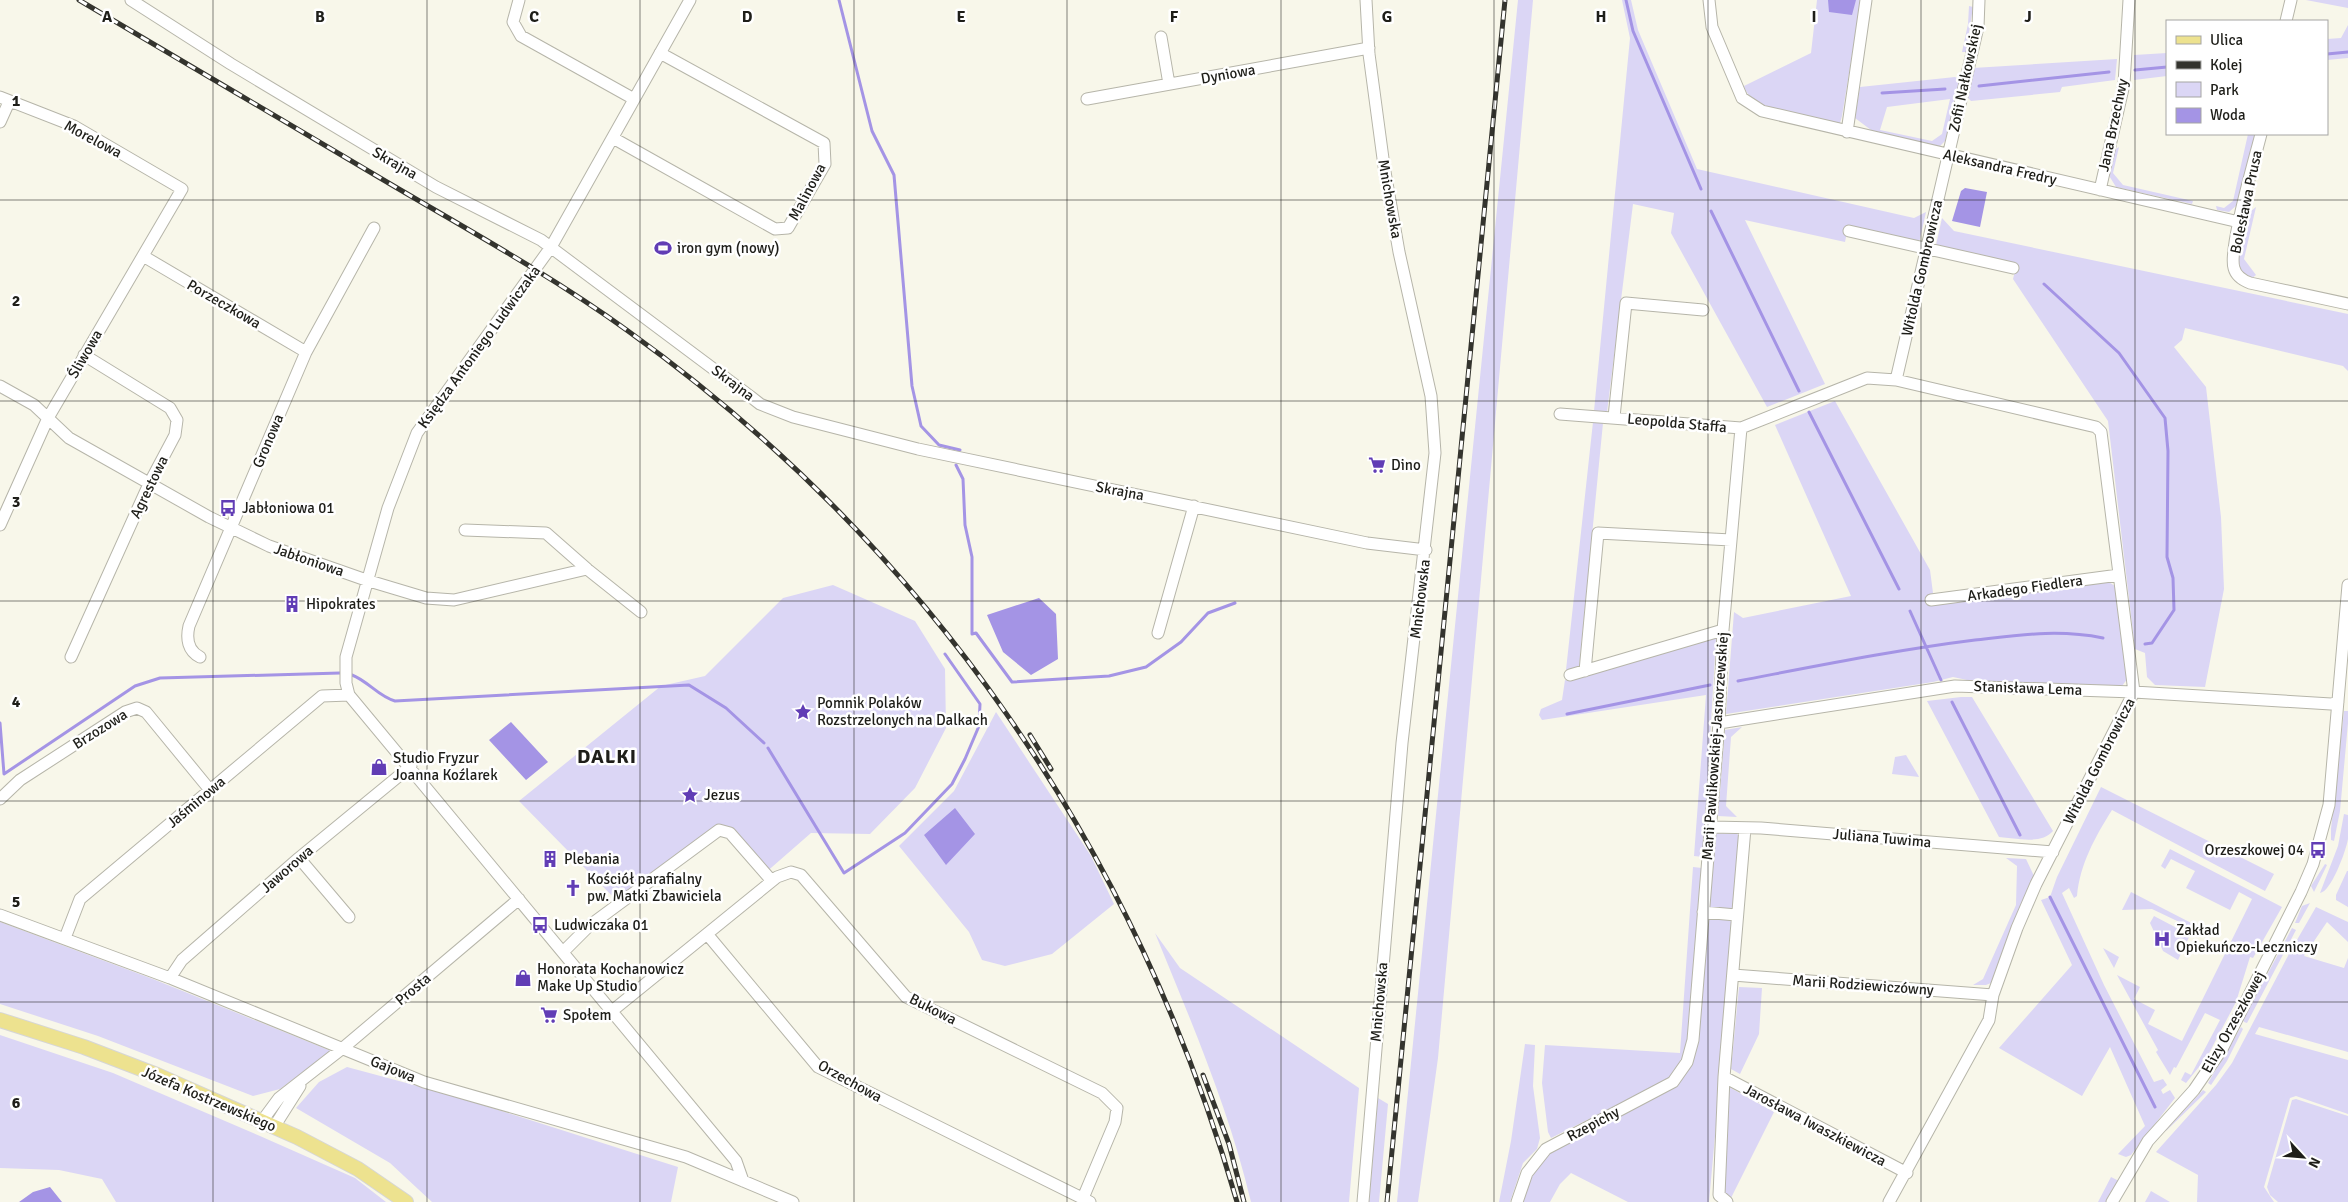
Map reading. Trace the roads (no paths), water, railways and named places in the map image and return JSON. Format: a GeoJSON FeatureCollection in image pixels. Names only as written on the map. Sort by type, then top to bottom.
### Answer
{"type":"FeatureCollection","features":[{"type":"Feature","properties":{"kind":"main road","name":"Józefa Kostrzewskiego"},"geometry":{"type":"LineString","coordinates":[[0,1020],[62,1039],[139,1068],[268,1124],[340,1159],[406,1202]]}},
{"type":"Feature","properties":{"kind":"street","name":"Skrajna"},"geometry":{"type":"LineString","coordinates":[[130,0],[358,142],[479,211],[526,231],[551,247],[751,397],[779,412],[918,449],[1367,543],[1426,550]]}},
{"type":"Feature","properties":{"kind":"street"},"geometry":{"type":"LineString","coordinates":[[519,0],[513,22],[521,36],[634,99]]}},
{"type":"Feature","properties":{"kind":"street","name":"Księdza Antoniego Ludwiczaka"},"geometry":{"type":"LineString","coordinates":[[348,689],[346,657],[366,580],[388,508],[417,434],[551,247],[690,0]]}},
{"type":"Feature","properties":{"kind":"street","name":"Mnichowska"},"geometry":{"type":"LineString","coordinates":[[1363,1202],[1402,743],[1426,550],[1435,453],[1431,396],[1399,252],[1384,166],[1369,48],[1366,0]]}},
{"type":"Feature","properties":{"kind":"street","name":"Aleksandra Fredry"},"geometry":{"type":"LineString","coordinates":[[1709,0],[1712,27],[1742,98],[1762,111],[2239,222]]}},
{"type":"Feature","properties":{"kind":"street"},"geometry":{"type":"LineString","coordinates":[[1847,132],[1866,0]]}},
{"type":"Feature","properties":{"kind":"street","name":"Zofii Nałkowskiej"},"geometry":{"type":"LineString","coordinates":[[1948,155],[1978,27],[1979,0]]}},
{"type":"Feature","properties":{"kind":"street","name":"Jana Brzechwy"},"geometry":{"type":"LineString","coordinates":[[2100,190],[2124,84],[2129,0]]}},
{"type":"Feature","properties":{"kind":"street"},"geometry":{"type":"LineString","coordinates":[[2286,20],[2291,0]]}},
{"type":"Feature","properties":{"kind":"street"},"geometry":{"type":"LineString","coordinates":[[1161,36],[1169,84]]}},
{"type":"Feature","properties":{"kind":"street","name":"Dyniowa"},"geometry":{"type":"LineString","coordinates":[[1087,99],[1369,48]]}},
{"type":"Feature","properties":{"kind":"street","name":"Malinowa"},"geometry":{"type":"LineString","coordinates":[[613,138],[775,229],[788,228],[825,164],[824,143],[660,53]]}},
{"type":"Feature","properties":{"kind":"street"},"geometry":{"type":"LineString","coordinates":[[0,122],[4,99]]}},
{"type":"Feature","properties":{"kind":"street","name":"Morelowa"},"geometry":{"type":"LineString","coordinates":[[4,99],[74,126],[182,189]]}},
{"type":"Feature","properties":{"kind":"street","name":"Bolesława Prusa"},"geometry":{"type":"LineString","coordinates":[[2261,135],[2239,222],[2232,258],[2234,270],[2240,278],[2250,283],[2348,304]]}},
{"type":"Feature","properties":{"kind":"street","name":"Witolda Gombrowicza"},"geometry":{"type":"LineString","coordinates":[[1896,380],[1948,155]]}},
{"type":"Feature","properties":{"kind":"street","name":"Śliwowa"},"geometry":{"type":"LineString","coordinates":[[0,525],[48,418],[182,189]]}},
{"type":"Feature","properties":{"kind":"street","name":"Gronowa"},"geometry":{"type":"LineString","coordinates":[[200,657],[194,654],[188,642],[189,626],[306,352],[374,228]]}},
{"type":"Feature","properties":{"kind":"street"},"geometry":{"type":"LineString","coordinates":[[1849,231],[2013,268]]}},
{"type":"Feature","properties":{"kind":"street","name":"Porzeczkowa"},"geometry":{"type":"LineString","coordinates":[[142,256],[306,352]]}},
{"type":"Feature","properties":{"kind":"street","name":"Leopolda Staffa"},"geometry":{"type":"LineString","coordinates":[[1614,418],[1626,302],[1703,310]]}},
{"type":"Feature","properties":{"kind":"street","name":"Agrestowa"},"geometry":{"type":"LineString","coordinates":[[71,657],[149,484],[175,435],[177,420],[170,408],[84,355]]}},
{"type":"Feature","properties":{"kind":"street","name":"Witolda Gombrowicza"},"geometry":{"type":"LineString","coordinates":[[1740,428],[1867,378],[1896,380],[2096,428],[2101,432],[2134,692],[2053,852],[2017,928],[1993,995],[1989,1020],[1907,1173],[1889,1202]]}},
{"type":"Feature","properties":{"kind":"street","name":"Jabłoniowa"},"geometry":{"type":"LineString","coordinates":[[0,386],[34,405],[69,438],[149,484],[269,546],[366,580],[426,598],[454,600],[587,570]]}},
{"type":"Feature","properties":{"kind":"street","name":"Leopolda Staffa"},"geometry":{"type":"LineString","coordinates":[[1560,414],[1740,428]]}},
{"type":"Feature","properties":{"kind":"street","name":"Marii Pawlikowskiej-Jasnorzewskiej"},"geometry":{"type":"LineString","coordinates":[[1687,1062],[1693,1040],[1719,723],[1723,630],[1740,428]]}},
{"type":"Feature","properties":{"kind":"street"},"geometry":{"type":"LineString","coordinates":[[1158,633],[1194,506]]}},
{"type":"Feature","properties":{"kind":"street"},"geometry":{"type":"LineString","coordinates":[[466,530],[546,533],[587,570],[641,612]]}},
{"type":"Feature","properties":{"kind":"street"},"geometry":{"type":"LineString","coordinates":[[1585,671],[1598,532],[1731,540]]}},
{"type":"Feature","properties":{"kind":"street","name":"Arkadego Fiedlera"},"geometry":{"type":"LineString","coordinates":[[1931,600],[2119,575]]}},
{"type":"Feature","properties":{"kind":"street","name":"Elizy Orzeszkowej"},"geometry":{"type":"LineString","coordinates":[[2112,1202],[2139,1154],[2194,1090],[2222,1049],[2301,892],[2316,857],[2326,822],[2348,585]]}},
{"type":"Feature","properties":{"kind":"street"},"geometry":{"type":"LineString","coordinates":[[1570,675],[1723,630]]}},
{"type":"Feature","properties":{"kind":"street","name":"Stanisława Lema"},"geometry":{"type":"LineString","coordinates":[[1719,723],[1955,686],[2134,692],[2331,704],[2338,702]]}},
{"type":"Feature","properties":{"kind":"street"},"geometry":{"type":"LineString","coordinates":[[348,689],[736,1161],[744,1181]]}},
{"type":"Feature","properties":{"kind":"street","name":"Jaśminowa"},"geometry":{"type":"LineString","coordinates":[[65,938],[80,899],[322,696],[348,689]]}},
{"type":"Feature","properties":{"kind":"street","name":"Brzozowa"},"geometry":{"type":"LineString","coordinates":[[0,799],[20,780],[125,712],[137,708],[146,712],[210,790]]}},
{"type":"Feature","properties":{"kind":"street","name":"Jaworowa"},"geometry":{"type":"LineString","coordinates":[[170,978],[182,960],[299,858],[411,766]]}},
{"type":"Feature","properties":{"kind":"street","name":"Juliana Tuwima"},"geometry":{"type":"LineString","coordinates":[[1710,827],[1745,828],[2053,852]]}},
{"type":"Feature","properties":{"kind":"street"},"geometry":{"type":"LineString","coordinates":[[1723,1199],[1724,1077],[1736,914],[1745,828]]}},
{"type":"Feature","properties":{"kind":"street"},"geometry":{"type":"LineString","coordinates":[[563,952],[590,926],[719,830],[730,832],[772,881]]}},
{"type":"Feature","properties":{"kind":"street"},"geometry":{"type":"LineString","coordinates":[[299,858],[349,917]]}},
{"type":"Feature","properties":{"kind":"street","name":"Bukowa"},"geometry":{"type":"LineString","coordinates":[[706,934],[772,881],[791,872],[801,875],[906,997],[1102,1093],[1116,1108],[1115,1122],[1087,1200]]}},
{"type":"Feature","properties":{"kind":"street","name":"Prosta"},"geometry":{"type":"LineString","coordinates":[[268,1124],[279,1098],[343,1048],[519,899]]}},
{"type":"Feature","properties":{"kind":"street"},"geometry":{"type":"LineString","coordinates":[[1703,912],[1736,914]]}},
{"type":"Feature","properties":{"kind":"street","name":"Gajowa"},"geometry":{"type":"LineString","coordinates":[[0,915],[170,978],[424,1082],[686,1157],[744,1181],[770,1198],[794,1202]]}},
{"type":"Feature","properties":{"kind":"street"},"geometry":{"type":"LineString","coordinates":[[612,1012],[706,934]]}},
{"type":"Feature","properties":{"kind":"street","name":"Orzechowa"},"geometry":{"type":"LineString","coordinates":[[706,934],[818,1068],[1087,1200]]}},
{"type":"Feature","properties":{"kind":"street","name":"Marii Rodziewiczówny"},"geometry":{"type":"LineString","coordinates":[[1732,975],[1993,995]]}},
{"type":"Feature","properties":{"kind":"street","name":"Rzepichy"},"geometry":{"type":"LineString","coordinates":[[1517,1202],[1527,1173],[1546,1149],[1673,1082],[1687,1062]]}},
{"type":"Feature","properties":{"kind":"street","name":"Jarosława Iwaszkiewicza"},"geometry":{"type":"LineString","coordinates":[[1724,1077],[1907,1173]]}},
{"type":"Feature","properties":{"kind":"water"},"geometry":{"type":"Polygon","coordinates":[[[1828,0],[1856,0],[1852,15],[1829,12],[1828,0]]]}},
{"type":"Feature","properties":{"kind":"water"},"geometry":{"type":"Polygon","coordinates":[[[1965,188],[1987,192],[1980,227],[1952,221],[1961,191],[1965,188]]]}},
{"type":"Feature","properties":{"kind":"water"},"geometry":{"type":"Polygon","coordinates":[[[1039,598],[1056,614],[1058,659],[1031,675],[1003,652],[987,615],[1039,598]]]}},
{"type":"Feature","properties":{"kind":"water"},"geometry":{"type":"Polygon","coordinates":[[[511,722],[548,762],[526,780],[489,740],[511,722]]]}},
{"type":"Feature","properties":{"kind":"water"},"geometry":{"type":"Polygon","coordinates":[[[955,808],[975,834],[946,865],[924,835],[955,808]]]}},
{"type":"Feature","properties":{"kind":"water"},"geometry":{"type":"Polygon","coordinates":[[[50,1187],[62,1202],[19,1202],[33,1192],[50,1187]]]}},
{"type":"Feature","properties":{"kind":"waterway"},"geometry":{"type":"LineString","coordinates":[[839,0],[872,131],[894,175],[912,386],[921,426],[939,445],[960,450]]}},
{"type":"Feature","properties":{"kind":"waterway"},"geometry":{"type":"LineString","coordinates":[[1626,0],[1633,31],[1701,189]]}},
{"type":"Feature","properties":{"kind":"waterway"},"geometry":{"type":"LineString","coordinates":[[2328,54],[2348,52]]}},
{"type":"Feature","properties":{"kind":"waterway"},"geometry":{"type":"LineString","coordinates":[[2135,70],[2166,67]]}},
{"type":"Feature","properties":{"kind":"waterway"},"geometry":{"type":"LineString","coordinates":[[1979,86],[2109,72]]}},
{"type":"Feature","properties":{"kind":"waterway"},"geometry":{"type":"LineString","coordinates":[[1882,93],[1945,89]]}},
{"type":"Feature","properties":{"kind":"waterway"},"geometry":{"type":"LineString","coordinates":[[1711,211],[1799,391]]}},
{"type":"Feature","properties":{"kind":"waterway"},"geometry":{"type":"LineString","coordinates":[[2044,284],[2119,353],[2165,418],[2168,451],[2167,557],[2173,578],[2174,610],[2152,643],[2145,644]]}},
{"type":"Feature","properties":{"kind":"waterway"},"geometry":{"type":"LineString","coordinates":[[1809,412],[1899,589]]}},
{"type":"Feature","properties":{"kind":"waterway"},"geometry":{"type":"LineString","coordinates":[[956,465],[963,479],[965,525],[972,557],[972,634],[976,633],[1012,682],[1109,676],[1146,667],[1181,642],[1208,613],[1235,603]]}},
{"type":"Feature","properties":{"kind":"waterway"},"geometry":{"type":"LineString","coordinates":[[1910,611],[1941,680]]}},
{"type":"Feature","properties":{"kind":"waterway"},"geometry":{"type":"LineString","coordinates":[[1738,681],[1886,653],[1975,640],[2055,633],[2103,638]]}},
{"type":"Feature","properties":{"kind":"waterway"},"geometry":{"type":"LineString","coordinates":[[768,748],[844,873],[905,833],[952,784],[965,759],[979,726],[980,704],[945,654]]}},
{"type":"Feature","properties":{"kind":"waterway"},"geometry":{"type":"LineString","coordinates":[[0,723],[4,774],[135,686],[160,678],[340,673]]}},
{"type":"Feature","properties":{"kind":"waterway"},"geometry":{"type":"LineString","coordinates":[[352,675],[395,701],[689,685],[726,708],[764,743]]}},
{"type":"Feature","properties":{"kind":"waterway"},"geometry":{"type":"LineString","coordinates":[[1567,714],[1710,685]]}},
{"type":"Feature","properties":{"kind":"waterway"},"geometry":{"type":"LineString","coordinates":[[1952,702],[2020,835]]}},
{"type":"Feature","properties":{"kind":"waterway"},"geometry":{"type":"LineString","coordinates":[[2050,897],[2155,1107]]}},
{"type":"Feature","properties":{"kind":"railway"},"geometry":{"type":"LineString","coordinates":[[79,0],[512,255],[600,311],[736,416],[835,508],[926,608],[1007,714],[1079,828],[1141,947],[1194,1072],[1237,1202]]}},
{"type":"Feature","properties":{"kind":"railway"},"geometry":{"type":"LineString","coordinates":[[1387,1202],[1505,0]]}},
{"type":"Feature","properties":{"kind":"railway"},"geometry":{"type":"LineString","coordinates":[[1030,735],[1051,769]]}},
{"type":"Feature","properties":{"kind":"railway"},"geometry":{"type":"LineString","coordinates":[[1203,1075],[1229,1144],[1244,1202]]}},
{"type":"Feature","properties":{"kind":"place","name":"iron gym (nowy)"},"geometry":{"type":"Point","coordinates":[663,248]}},
{"type":"Feature","properties":{"kind":"place","name":"Dino"},"geometry":{"type":"Point","coordinates":[1377,465]}},
{"type":"Feature","properties":{"kind":"place","name":"Jabłoniowa 01"},"geometry":{"type":"Point","coordinates":[228,508]}},
{"type":"Feature","properties":{"kind":"place","name":"Hipokrates"},"geometry":{"type":"Point","coordinates":[292,604]}},
{"type":"Feature","properties":{"kind":"place","name":"Pomnik Polaków Rozstrzelonych na Dalkach"},"geometry":{"type":"Point","coordinates":[803,712]}},
{"type":"Feature","properties":{"kind":"place","name":"Studio Fryzur Joanna Koźlarek"},"geometry":{"type":"Point","coordinates":[379,767]}},
{"type":"Feature","properties":{"kind":"place","name":"Jezus"},"geometry":{"type":"Point","coordinates":[690,795]}},
{"type":"Feature","properties":{"kind":"place","name":"Orzeszkowej 04"},"geometry":{"type":"Point","coordinates":[2318,850]}},
{"type":"Feature","properties":{"kind":"place","name":"Plebania"},"geometry":{"type":"Point","coordinates":[550,859]}},
{"type":"Feature","properties":{"kind":"place","name":"Kościół parafialny pw. Matki Zbawiciela"},"geometry":{"type":"Point","coordinates":[573,888]}},
{"type":"Feature","properties":{"kind":"place","name":"Ludwiczaka 01"},"geometry":{"type":"Point","coordinates":[540,925]}},
{"type":"Feature","properties":{"kind":"place","name":"Zakład Opiekuńczo-Leczniczy"},"geometry":{"type":"Point","coordinates":[2162,939]}},
{"type":"Feature","properties":{"kind":"place","name":"Honorata Kochanowicz Make Up Studio"},"geometry":{"type":"Point","coordinates":[523,978]}},
{"type":"Feature","properties":{"kind":"place","name":"Społem"},"geometry":{"type":"Point","coordinates":[549,1015]}},
{"type":"Feature","properties":{"kind":"district","name":"DALKI"},"geometry":{"type":"Point","coordinates":[607,756]}}]}
